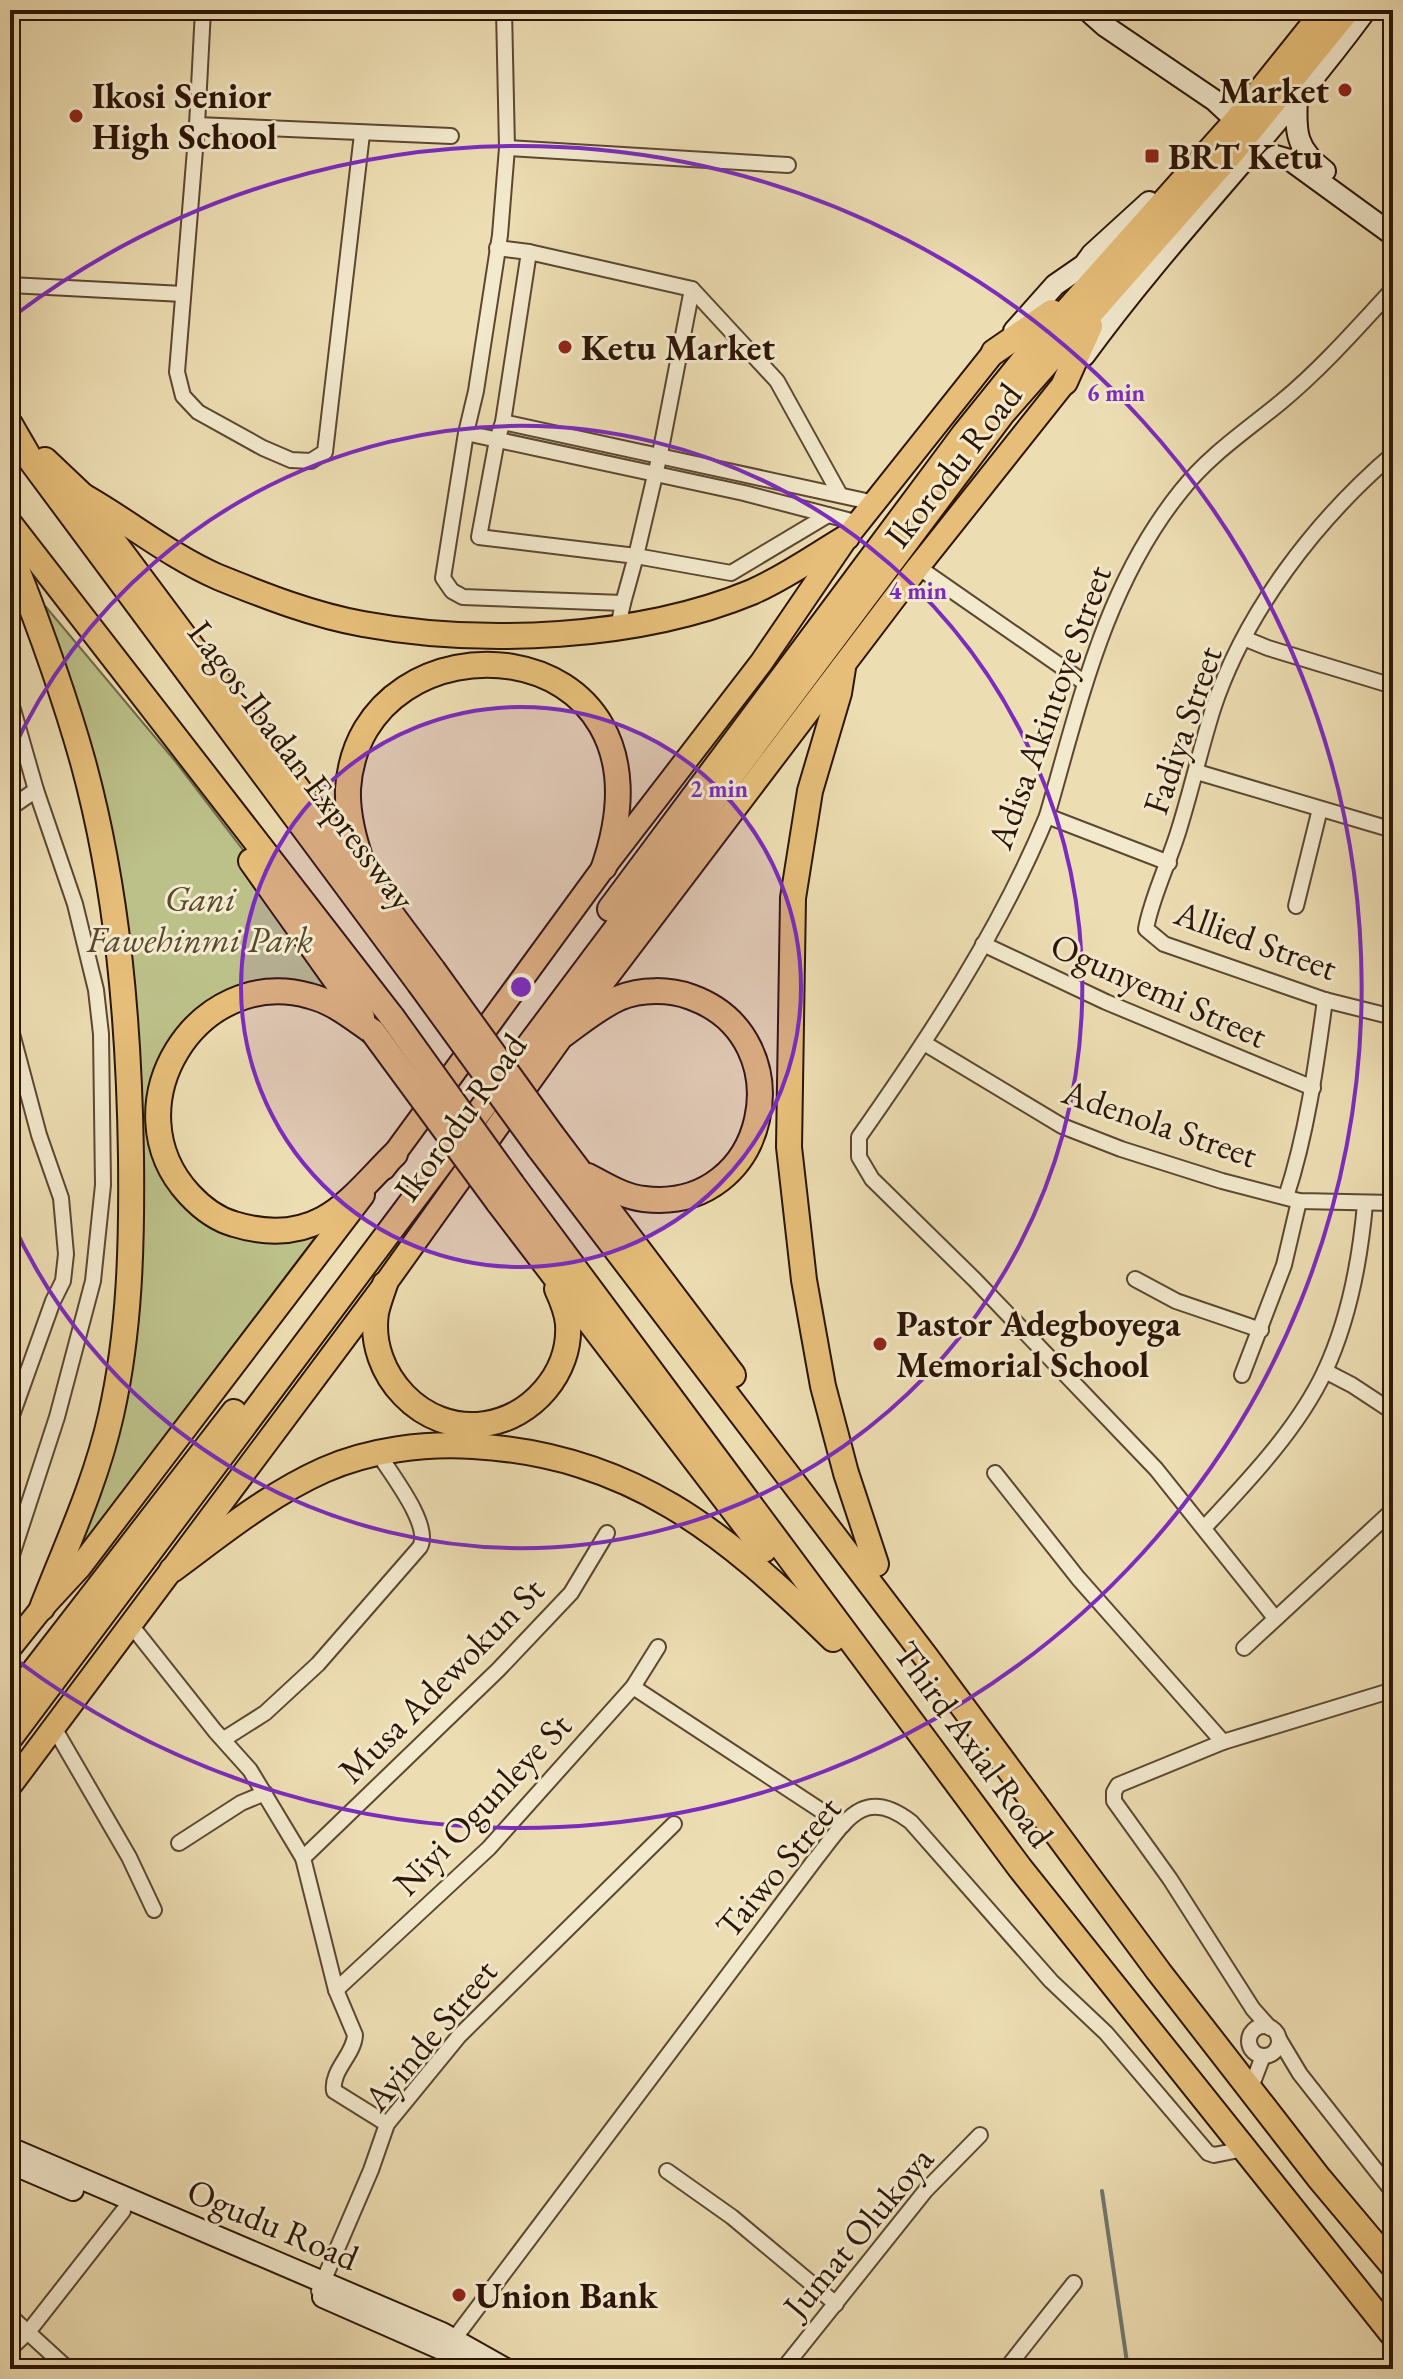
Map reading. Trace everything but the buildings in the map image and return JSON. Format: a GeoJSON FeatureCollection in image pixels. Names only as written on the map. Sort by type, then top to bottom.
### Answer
{"type":"FeatureCollection","features":[{"type":"Feature","properties":{"kind":"highway","name":"Ikorodu Road"},"geometry":{"type":"LineString","coordinates":[[10,1702],[262,1376],[964,434],[1091,298],[1249,147],[1348,10]]}},
{"type":"Feature","properties":{"kind":"highway","name":"Ikorodu Road"},"geometry":{"type":"LineString","coordinates":[[10,1738],[1002,414],[1091,298],[1236,121],[1313,11]]}},
{"type":"Feature","properties":{"kind":"highway"},"geometry":{"type":"LineString","coordinates":[[994,352],[1091,298]]}},
{"type":"Feature","properties":{"kind":"highway"},"geometry":{"type":"LineString","coordinates":[[1065,382],[1091,298]]}},
{"type":"Feature","properties":{"kind":"highway"},"geometry":{"type":"LineString","coordinates":[[15,430],[83,496],[164,548],[215,576],[294,606],[362,624],[437,633],[574,634],[620,615],[713,606],[787,575],[853,530]]}},
{"type":"Feature","properties":{"kind":"highway","name":"Lagos-Ibadan Expressway"},"geometry":{"type":"LineString","coordinates":[[15,430],[32,462],[426,976],[546,1142]]}},
{"type":"Feature","properties":{"kind":"highway"},"geometry":{"type":"LineString","coordinates":[[83,496],[90,510],[369,884],[426,976]]}},
{"type":"Feature","properties":{"kind":"highway"},"geometry":{"type":"LineString","coordinates":[[10,524],[392,1017],[505,1193],[564,1307],[568,1323],[567,1340],[554,1378],[525,1409],[507,1418],[483,1425],[433,1416],[411,1403],[392,1381],[376,1343],[376,1313],[385,1284]]}},
{"type":"Feature","properties":{"kind":"highway"},"geometry":{"type":"LineString","coordinates":[[12,559],[73,625],[266,880],[373,1032],[505,1193]]}},
{"type":"Feature","properties":{"kind":"highway"},"geometry":{"type":"LineString","coordinates":[[12,559],[55,670],[84,764],[95,815],[121,975],[130,1117],[130,1251],[119,1373],[95,1475],[42,1608]]}},
{"type":"Feature","properties":{"kind":"highway"},"geometry":{"type":"LineString","coordinates":[[369,884],[349,817],[351,766],[361,739],[374,718],[411,685],[461,666],[490,663],[516,666],[567,687],[602,725],[611,746],[619,791],[613,839],[604,867]]}},
{"type":"Feature","properties":{"kind":"highway"},"geometry":{"type":"LineString","coordinates":[[843,668],[839,693],[810,791],[793,898],[789,1147],[804,1280],[823,1386],[846,1473],[876,1564]]}},
{"type":"Feature","properties":{"kind":"highway"},"geometry":{"type":"LineString","coordinates":[[373,1032],[337,1006],[309,995],[275,991],[243,996],[212,1012],[174,1052],[163,1078],[158,1104],[158,1132],[177,1181],[198,1204],[223,1221],[251,1230],[278,1231],[305,1227],[324,1219],[395,1154]]}},
{"type":"Feature","properties":{"kind":"highway"},"geometry":{"type":"LineString","coordinates":[[563,1035],[621,997],[659,991],[683,994],[705,1002],[723,1014],[750,1048],[757,1068],[759,1111],[748,1148],[738,1164],[707,1189],[689,1197],[642,1199],[617,1191],[580,1172]]}},
{"type":"Feature","properties":{"kind":"highway"},"geometry":{"type":"LineString","coordinates":[[546,1142],[580,1172],[876,1564],[926,1657]]}},
{"type":"Feature","properties":{"kind":"highway","name":"Third Axial Road"},"geometry":{"type":"LineString","coordinates":[[546,1142],[1039,1812],[1250,2090],[1393,2266]]}},
{"type":"Feature","properties":{"kind":"highway","name":"Third Axial Road"},"geometry":{"type":"LineString","coordinates":[[505,1193],[917,1728],[1020,1868],[1393,2335]]}},
{"type":"Feature","properties":{"kind":"highway"},"geometry":{"type":"LineString","coordinates":[[543,1262],[833,1639]]}},
{"type":"Feature","properties":{"kind":"highway"},"geometry":{"type":"LineString","coordinates":[[172,1570],[283,1490],[327,1468],[378,1453],[440,1444],[515,1448],[577,1462],[645,1489],[718,1536],[772,1579],[917,1728]]}},
{"type":"Feature","properties":{"kind":"main road","name":"Ikorodu Road"},"geometry":{"type":"LineString","coordinates":[[14,1643],[79,1568],[395,1154],[604,867],[761,663],[853,530],[994,352]]}},
{"type":"Feature","properties":{"kind":"main road","name":"Ikorodu Road"},"geometry":{"type":"LineString","coordinates":[[10,1786],[385,1284],[563,1035],[918,567],[1065,382]]}},
{"type":"Feature","properties":{"kind":"street"},"geometry":{"type":"LineString","coordinates":[[203,10],[177,372],[183,396],[198,412],[291,460],[311,461],[325,452],[362,134]]}},
{"type":"Feature","properties":{"kind":"street"},"geometry":{"type":"LineString","coordinates":[[504,10],[507,148],[497,248],[443,578],[446,584],[463,597],[620,615],[660,454],[692,289]]}},
{"type":"Feature","properties":{"kind":"street"},"geometry":{"type":"LineString","coordinates":[[1087,10],[1228,113]]}},
{"type":"Feature","properties":{"kind":"street","name":"Ikorodu Road"},"geometry":{"type":"LineString","coordinates":[[1065,382],[1132,290],[1249,147],[1297,98],[1366,10]]}},
{"type":"Feature","properties":{"kind":"street","name":"Ikorodu Road"},"geometry":{"type":"LineString","coordinates":[[994,352],[1055,285],[1084,265],[1092,254],[1132,220],[1263,74],[1313,11]]}},
{"type":"Feature","properties":{"kind":"street"},"geometry":{"type":"LineString","coordinates":[[1297,98],[1297,137],[1302,150],[1317,165],[1393,220]]}},
{"type":"Feature","properties":{"kind":"street"},"geometry":{"type":"LineString","coordinates":[[197,125],[451,136]]}},
{"type":"Feature","properties":{"kind":"street"},"geometry":{"type":"LineString","coordinates":[[1249,147],[1290,160],[1393,235]]}},
{"type":"Feature","properties":{"kind":"street"},"geometry":{"type":"LineString","coordinates":[[507,148],[788,165]]}},
{"type":"Feature","properties":{"kind":"street"},"geometry":{"type":"LineString","coordinates":[[497,248],[529,252],[692,289],[777,381],[839,493]]}},
{"type":"Feature","properties":{"kind":"street"},"geometry":{"type":"LineString","coordinates":[[529,252],[503,422],[479,537],[636,556],[731,573],[828,515]]}},
{"type":"Feature","properties":{"kind":"street"},"geometry":{"type":"LineString","coordinates":[[10,285],[183,294]]}},
{"type":"Feature","properties":{"kind":"street","name":"Adisa Akintoye Street"},"geometry":{"type":"LineString","coordinates":[[1204,1528],[1156,1469],[975,1280],[872,1179],[859,1157],[859,1137],[924,1043],[983,944],[1036,841],[1047,816],[1102,631],[1120,587],[1152,532],[1182,489],[1205,464],[1315,372],[1393,289]]}},
{"type":"Feature","properties":{"kind":"street"},"geometry":{"type":"LineString","coordinates":[[503,422],[875,503]]}},
{"type":"Feature","properties":{"kind":"street"},"geometry":{"type":"LineString","coordinates":[[466,433],[828,515],[853,530]]}},
{"type":"Feature","properties":{"kind":"street","name":"Fadiya Street"},"geometry":{"type":"LineString","coordinates":[[1146,929],[1197,772],[1213,709],[1230,668],[1286,570],[1336,509],[1393,454]]}},
{"type":"Feature","properties":{"kind":"street"},"geometry":{"type":"LineString","coordinates":[[918,567],[1085,683]]}},
{"type":"Feature","properties":{"kind":"street"},"geometry":{"type":"LineString","coordinates":[[1246,639],[1393,686]]}},
{"type":"Feature","properties":{"kind":"street"},"geometry":{"type":"LineString","coordinates":[[10,699],[36,790],[75,904],[96,990],[101,1034],[103,1185],[93,1281],[57,1417],[10,1561]]}},
{"type":"Feature","properties":{"kind":"street"},"geometry":{"type":"LineString","coordinates":[[1197,772],[1393,830]]}},
{"type":"Feature","properties":{"kind":"street"},"geometry":{"type":"LineString","coordinates":[[10,808],[36,790]]}},
{"type":"Feature","properties":{"kind":"street"},"geometry":{"type":"LineString","coordinates":[[1296,906],[1320,809]]}},
{"type":"Feature","properties":{"kind":"street"},"geometry":{"type":"LineString","coordinates":[[1047,816],[1169,863]]}},
{"type":"Feature","properties":{"kind":"street","name":"Allied Street"},"geometry":{"type":"LineString","coordinates":[[1146,929],[1164,944],[1325,1000],[1393,1017]]}},
{"type":"Feature","properties":{"kind":"street","name":"Ogunyemi Street"},"geometry":{"type":"LineString","coordinates":[[983,944],[1132,1013],[1313,1088]]}},
{"type":"Feature","properties":{"kind":"street"},"geometry":{"type":"LineString","coordinates":[[1242,1375],[1284,1265],[1325,1000]]}},
{"type":"Feature","properties":{"kind":"street"},"geometry":{"type":"LineString","coordinates":[[10,1026],[39,1135],[61,1198],[66,1254],[63,1281],[10,1421]]}},
{"type":"Feature","properties":{"kind":"street","name":"Adenola Street"},"geometry":{"type":"LineString","coordinates":[[924,1043],[1062,1126],[1121,1149],[1222,1181],[1293,1199],[1393,1203]]}},
{"type":"Feature","properties":{"kind":"street"},"geometry":{"type":"LineString","coordinates":[[1275,1618],[1204,1528],[1253,1475],[1307,1404],[1325,1371],[1355,1280],[1365,1204]]}},
{"type":"Feature","properties":{"kind":"street"},"geometry":{"type":"LineString","coordinates":[[1135,1279],[1176,1301],[1261,1330]]}},
{"type":"Feature","properties":{"kind":"street"},"geometry":{"type":"LineString","coordinates":[[1325,1371],[1393,1412]]}},
{"type":"Feature","properties":{"kind":"street"},"geometry":{"type":"LineString","coordinates":[[224,1739],[265,1713],[318,1664],[424,1540],[424,1531],[413,1509],[378,1453]]}},
{"type":"Feature","properties":{"kind":"street"},"geometry":{"type":"LineString","coordinates":[[995,1473],[1078,1578],[1223,1742]]}},
{"type":"Feature","properties":{"kind":"street"},"geometry":{"type":"LineString","coordinates":[[1244,1648],[1393,1510]]}},
{"type":"Feature","properties":{"kind":"street","name":"Musa Adewokun St"},"geometry":{"type":"LineString","coordinates":[[303,1858],[498,1670],[571,1593],[607,1533]]}},
{"type":"Feature","properties":{"kind":"street"},"geometry":{"type":"LineString","coordinates":[[10,1609],[14,1643]]}},
{"type":"Feature","properties":{"kind":"street"},"geometry":{"type":"LineString","coordinates":[[131,1625],[265,1793],[303,1858],[336,1990],[355,2035],[354,2043],[334,2079],[334,2091],[387,2124]]}},
{"type":"Feature","properties":{"kind":"street","name":"Niyi Ogunleye St"},"geometry":{"type":"LineString","coordinates":[[336,1990],[489,1848],[633,1687],[658,1647]]}},
{"type":"Feature","properties":{"kind":"street"},"geometry":{"type":"LineString","coordinates":[[633,1687],[843,1825]]}},
{"type":"Feature","properties":{"kind":"street"},"geometry":{"type":"LineString","coordinates":[[1393,1690],[1223,1742],[1118,1785],[1114,1792],[1114,1801],[1170,1879],[1253,2009],[1393,2192]]}},
{"type":"Feature","properties":{"kind":"street"},"geometry":{"type":"LineString","coordinates":[[53,1726],[129,1857],[154,1910]]}},
{"type":"Feature","properties":{"kind":"street"},"geometry":{"type":"LineString","coordinates":[[179,1843],[241,1803],[265,1793]]}},
{"type":"Feature","properties":{"kind":"street","name":"Taiwo Street"},"geometry":{"type":"LineString","coordinates":[[449,2344],[843,1825],[859,1811],[872,1806],[886,1806],[911,1822],[1051,1981],[1106,2033],[1208,2153],[1214,2155],[1244,2149]]}},
{"type":"Feature","properties":{"kind":"street","name":"Ayinde Street"},"geometry":{"type":"LineString","coordinates":[[320,2288],[371,2170],[387,2124],[459,2036],[674,1824]]}},
{"type":"Feature","properties":{"kind":"street"},"geometry":{"type":"LineString","coordinates":[[1253,2009],[1254,2030],[1250,2035],[1250,2047],[1258,2055],[1267,2055],[1300,2074]]}},
{"type":"Feature","properties":{"kind":"street"},"geometry":{"type":"LineString","coordinates":[[1254,2030],[1274,2033]]}},
{"type":"Feature","properties":{"kind":"street"},"geometry":{"type":"LineString","coordinates":[[1250,2090],[1267,2055],[1278,2046],[1274,2033]]}},
{"type":"Feature","properties":{"kind":"street"},"geometry":{"type":"LineString","coordinates":[[1228,2060],[1250,2047]]}},
{"type":"Feature","properties":{"kind":"street","name":"Jumat Olukoya"},"geometry":{"type":"LineString","coordinates":[[783,2369],[926,2190],[980,2135]]}},
{"type":"Feature","properties":{"kind":"street","name":"Ogudu Road"},"geometry":{"type":"LineString","coordinates":[[10,2148],[449,2344],[478,2364],[506,2369]]}},
{"type":"Feature","properties":{"kind":"street","name":"Ogudu Road"},"geometry":{"type":"LineString","coordinates":[[10,2163],[320,2288]]}},
{"type":"Feature","properties":{"kind":"street"},"geometry":{"type":"LineString","coordinates":[[667,2171],[732,2217],[836,2304]]}},
{"type":"Feature","properties":{"kind":"street"},"geometry":{"type":"LineString","coordinates":[[10,2349],[29,2331],[123,2211]]}},
{"type":"Feature","properties":{"kind":"street"},"geometry":{"type":"LineString","coordinates":[[1006,2369],[1074,2283]]}},
{"type":"Feature","properties":{"kind":"street"},"geometry":{"type":"LineString","coordinates":[[10,2316],[68,2369]]}},
{"type":"Feature","properties":{"kind":"green space","name":"Gani Fawehinmi Park"},"geometry":{"type":"Polygon","coordinates":[[[46,607],[175,761],[266,880],[339,995],[218,997],[188,1018],[166,1047],[154,1077],[191,1210],[320,1231],[84,1543],[80,1540],[123,1408],[129,960],[40,609],[46,607]]]}},
{"type":"Feature","properties":{"kind":"waterway"},"geometry":{"type":"LineString","coordinates":[[1102,2191],[1128,2369]]}},
{"type":"Feature","properties":{"kind":"place","name":"Market"},"geometry":{"type":"Point","coordinates":[1345,90]}},
{"type":"Feature","properties":{"kind":"place","name":"Ikosi Senior High School"},"geometry":{"type":"Point","coordinates":[76,116]}},
{"type":"Feature","properties":{"kind":"place","name":"BRT Ketu"},"geometry":{"type":"Point","coordinates":[1152,156]}},
{"type":"Feature","properties":{"kind":"place","name":"Ketu Market"},"geometry":{"type":"Point","coordinates":[565,347]}},
{"type":"Feature","properties":{"kind":"place","name":"Pastor Adegboyega Memorial School"},"geometry":{"type":"Point","coordinates":[880,1344]}},
{"type":"Feature","properties":{"kind":"place","name":"Union Bank"},"geometry":{"type":"Point","coordinates":[459,2295]}}]}
